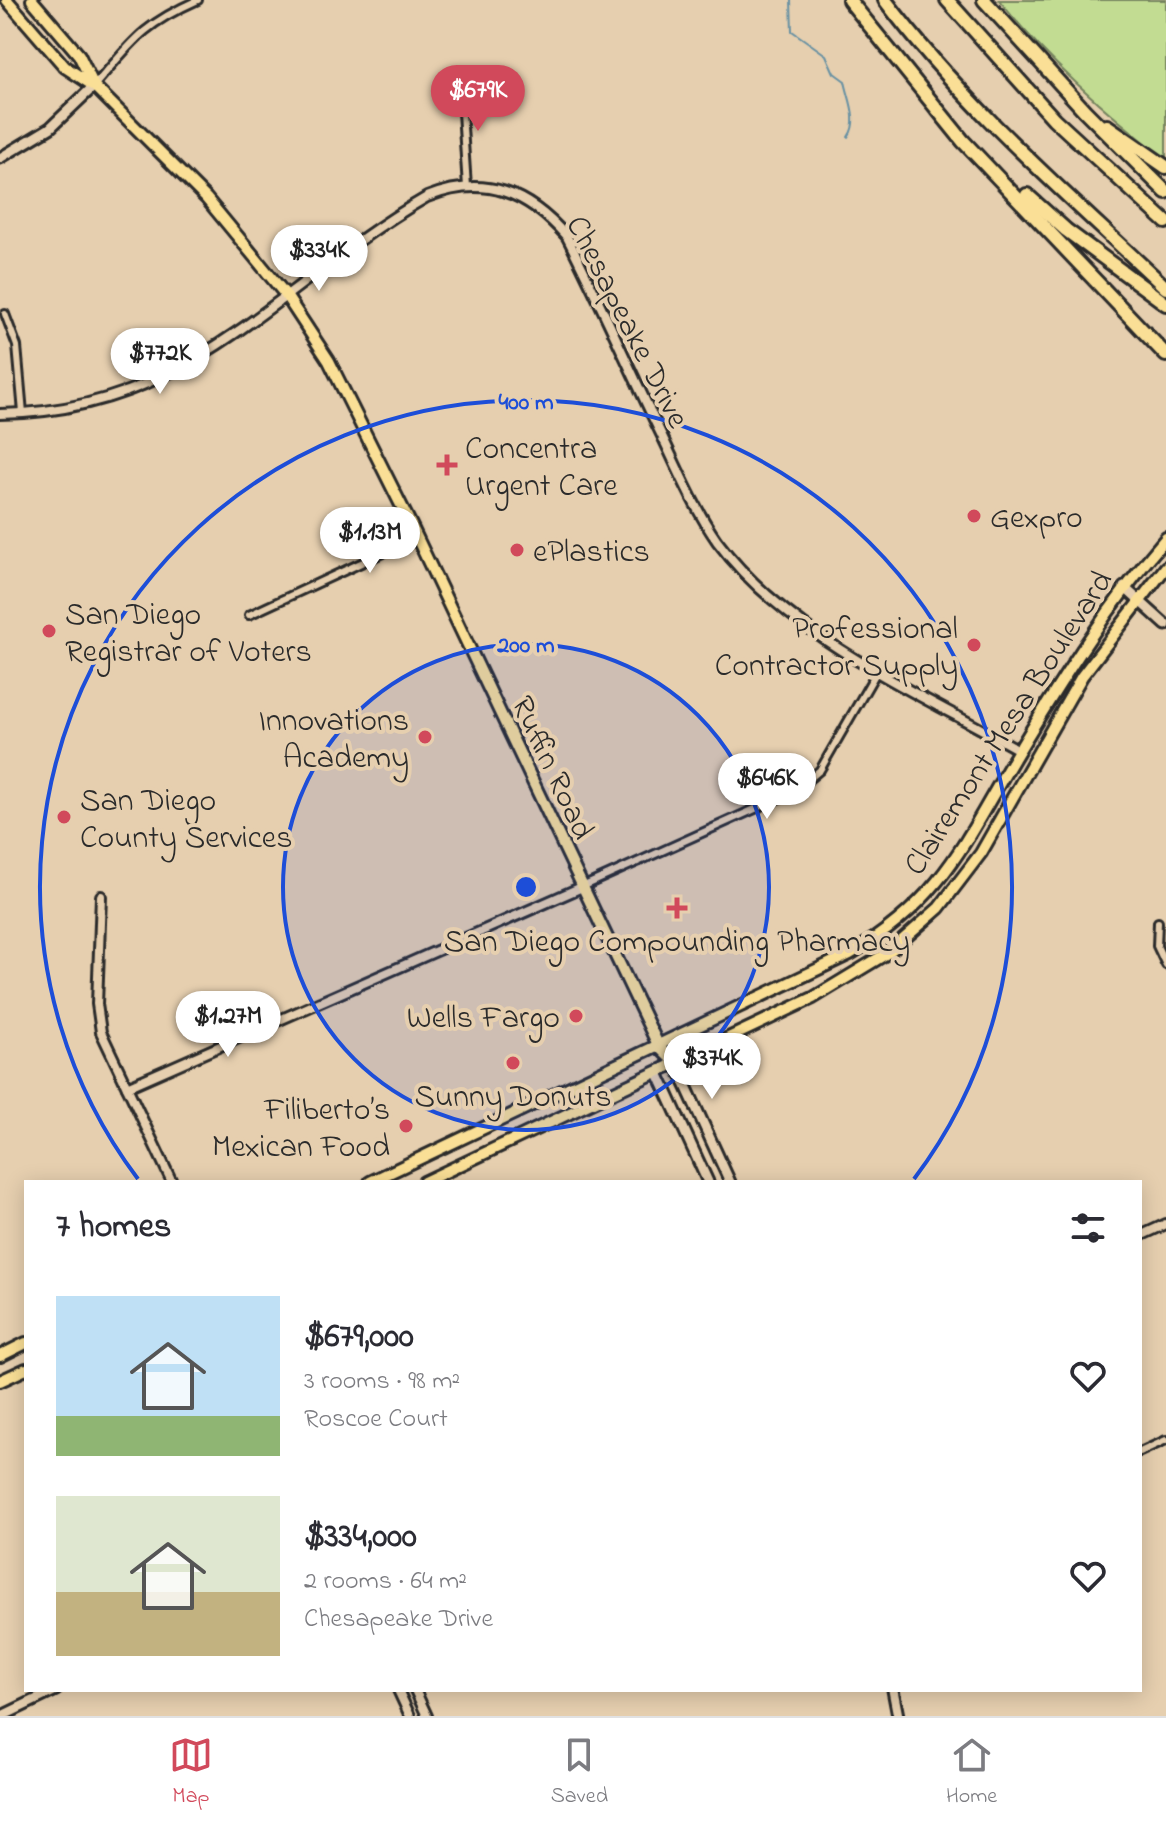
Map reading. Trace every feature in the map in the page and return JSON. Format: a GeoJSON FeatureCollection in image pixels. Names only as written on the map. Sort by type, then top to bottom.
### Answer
{"type":"FeatureCollection","features":[{"type":"Feature","properties":{"kind":"highway"},"geometry":{"type":"LineString","coordinates":[[849,0],[940,114],[1166,355]]}},
{"type":"Feature","properties":{"kind":"highway"},"geometry":{"type":"LineString","coordinates":[[885,0],[925,54],[972,106],[1166,288]]}},
{"type":"Feature","properties":{"kind":"highway"},"geometry":{"type":"LineString","coordinates":[[947,0],[1054,119],[1166,222]]}},
{"type":"Feature","properties":{"kind":"highway"},"geometry":{"type":"LineString","coordinates":[[984,0],[1085,111],[1166,192]]}},
{"type":"Feature","properties":{"kind":"highway"},"geometry":{"type":"LineString","coordinates":[[1085,111],[1166,167]]}},
{"type":"Feature","properties":{"kind":"highway"},"geometry":{"type":"LineString","coordinates":[[940,114],[1066,230],[1166,304]]}},
{"type":"Feature","properties":{"kind":"main road"},"geometry":{"type":"LineString","coordinates":[[7,0],[65,67],[94,86]]}},
{"type":"Feature","properties":{"kind":"main road"},"geometry":{"type":"LineString","coordinates":[[32,0],[79,55],[94,86]]}},
{"type":"Feature","properties":{"kind":"main road"},"geometry":{"type":"LineString","coordinates":[[0,158],[50,128],[94,86]]}},
{"type":"Feature","properties":{"kind":"main road","name":"Ruffin Road"},"geometry":{"type":"LineString","coordinates":[[94,86],[206,198],[285,294],[329,361],[417,537],[659,1047],[676,1064],[729,1180]]}},
{"type":"Feature","properties":{"kind":"main road","name":"Clairemont Mesa Boulevard"},"geometry":{"type":"LineString","coordinates":[[374,1180],[850,954],[895,924],[928,894],[967,844],[1019,750],[1124,587],[1166,538]]}},
{"type":"Feature","properties":{"kind":"main road","name":"Clairemont Mesa Boulevard"},"geometry":{"type":"LineString","coordinates":[[428,1180],[658,1073],[860,972],[939,908],[981,853],[1087,669],[1166,567]]}},
{"type":"Feature","properties":{"kind":"main road"},"geometry":{"type":"LineString","coordinates":[[1124,587],[1166,625]]}},
{"type":"Feature","properties":{"kind":"main road","name":"Ruffin Road"},"geometry":{"type":"LineString","coordinates":[[659,1047],[658,1073],[707,1180]]}},
{"type":"Feature","properties":{"kind":"main road"},"geometry":{"type":"LineString","coordinates":[[0,1356],[24,1344]]}},
{"type":"Feature","properties":{"kind":"main road"},"geometry":{"type":"LineString","coordinates":[[0,1381],[24,1370]]}},
{"type":"Feature","properties":{"kind":"main road"},"geometry":{"type":"LineString","coordinates":[[2,1716],[52,1692]]}},
{"type":"Feature","properties":{"kind":"main road"},"geometry":{"type":"LineString","coordinates":[[893,1692],[898,1716]]}},
{"type":"Feature","properties":{"kind":"street"},"geometry":{"type":"LineString","coordinates":[[94,86],[140,31],[160,17],[198,0]]}},
{"type":"Feature","properties":{"kind":"street"},"geometry":{"type":"LineString","coordinates":[[460,82],[467,187]]}},
{"type":"Feature","properties":{"kind":"street","name":"Chesapeake Drive"},"geometry":{"type":"LineString","coordinates":[[0,414],[89,405],[175,372],[427,197],[467,187],[525,198],[547,214],[567,237],[680,473],[718,542],[782,608],[877,669],[1019,750]]}},
{"type":"Feature","properties":{"kind":"street"},"geometry":{"type":"LineString","coordinates":[[5,314],[17,346],[23,413]]}},
{"type":"Feature","properties":{"kind":"street"},"geometry":{"type":"LineString","coordinates":[[249,615],[417,537]]}},
{"type":"Feature","properties":{"kind":"street"},"geometry":{"type":"LineString","coordinates":[[127,1087],[795,791],[820,770],[877,669]]}},
{"type":"Feature","properties":{"kind":"street"},"geometry":{"type":"LineString","coordinates":[[101,896],[98,1019],[101,1032],[171,1180]]}},
{"type":"Feature","properties":{"kind":"street"},"geometry":{"type":"LineString","coordinates":[[1158,922],[1157,946],[1166,965]]}},
{"type":"Feature","properties":{"kind":"street"},"geometry":{"type":"LineString","coordinates":[[1142,1235],[1166,1224]]}},
{"type":"Feature","properties":{"kind":"street"},"geometry":{"type":"LineString","coordinates":[[1142,1451],[1166,1440]]}},
{"type":"Feature","properties":{"kind":"street"},"geometry":{"type":"LineString","coordinates":[[399,1692],[410,1716]]}},
{"type":"Feature","properties":{"kind":"street"},"geometry":{"type":"LineString","coordinates":[[416,1692],[427,1716]]}},
{"type":"Feature","properties":{"kind":"green space"},"geometry":{"type":"Polygon","coordinates":[[[999,0],[1166,0],[1166,159],[1078,85],[999,0]]]}},
{"type":"Feature","properties":{"kind":"waterway"},"geometry":{"type":"LineString","coordinates":[[791,0],[792,31],[826,55],[834,73],[845,81],[853,117],[848,137]]}},
{"type":"Feature","properties":{"kind":"place","name":"Concentra Urgent Care"},"geometry":{"type":"Point","coordinates":[447,465]}},
{"type":"Feature","properties":{"kind":"place","name":"Gexpro"},"geometry":{"type":"Point","coordinates":[974,516]}},
{"type":"Feature","properties":{"kind":"place","name":"ePlastics"},"geometry":{"type":"Point","coordinates":[517,550]}},
{"type":"Feature","properties":{"kind":"place","name":"San Diego Registrar of Voters"},"geometry":{"type":"Point","coordinates":[49,631]}},
{"type":"Feature","properties":{"kind":"place","name":"Professional Contractor Supply"},"geometry":{"type":"Point","coordinates":[974,645]}},
{"type":"Feature","properties":{"kind":"place","name":"Innovations Academy"},"geometry":{"type":"Point","coordinates":[425,737]}},
{"type":"Feature","properties":{"kind":"place","name":"San Diego County Services"},"geometry":{"type":"Point","coordinates":[64,817]}},
{"type":"Feature","properties":{"kind":"place","name":"San Diego Compounding Pharmacy"},"geometry":{"type":"Point","coordinates":[677,908]}},
{"type":"Feature","properties":{"kind":"place","name":"Wells Fargo"},"geometry":{"type":"Point","coordinates":[576,1016]}},
{"type":"Feature","properties":{"kind":"place","name":"Sunny Donuts"},"geometry":{"type":"Point","coordinates":[513,1063]}},
{"type":"Feature","properties":{"kind":"place","name":"Filiberto’s Mexican Food"},"geometry":{"type":"Point","coordinates":[406,1126]}}]}
